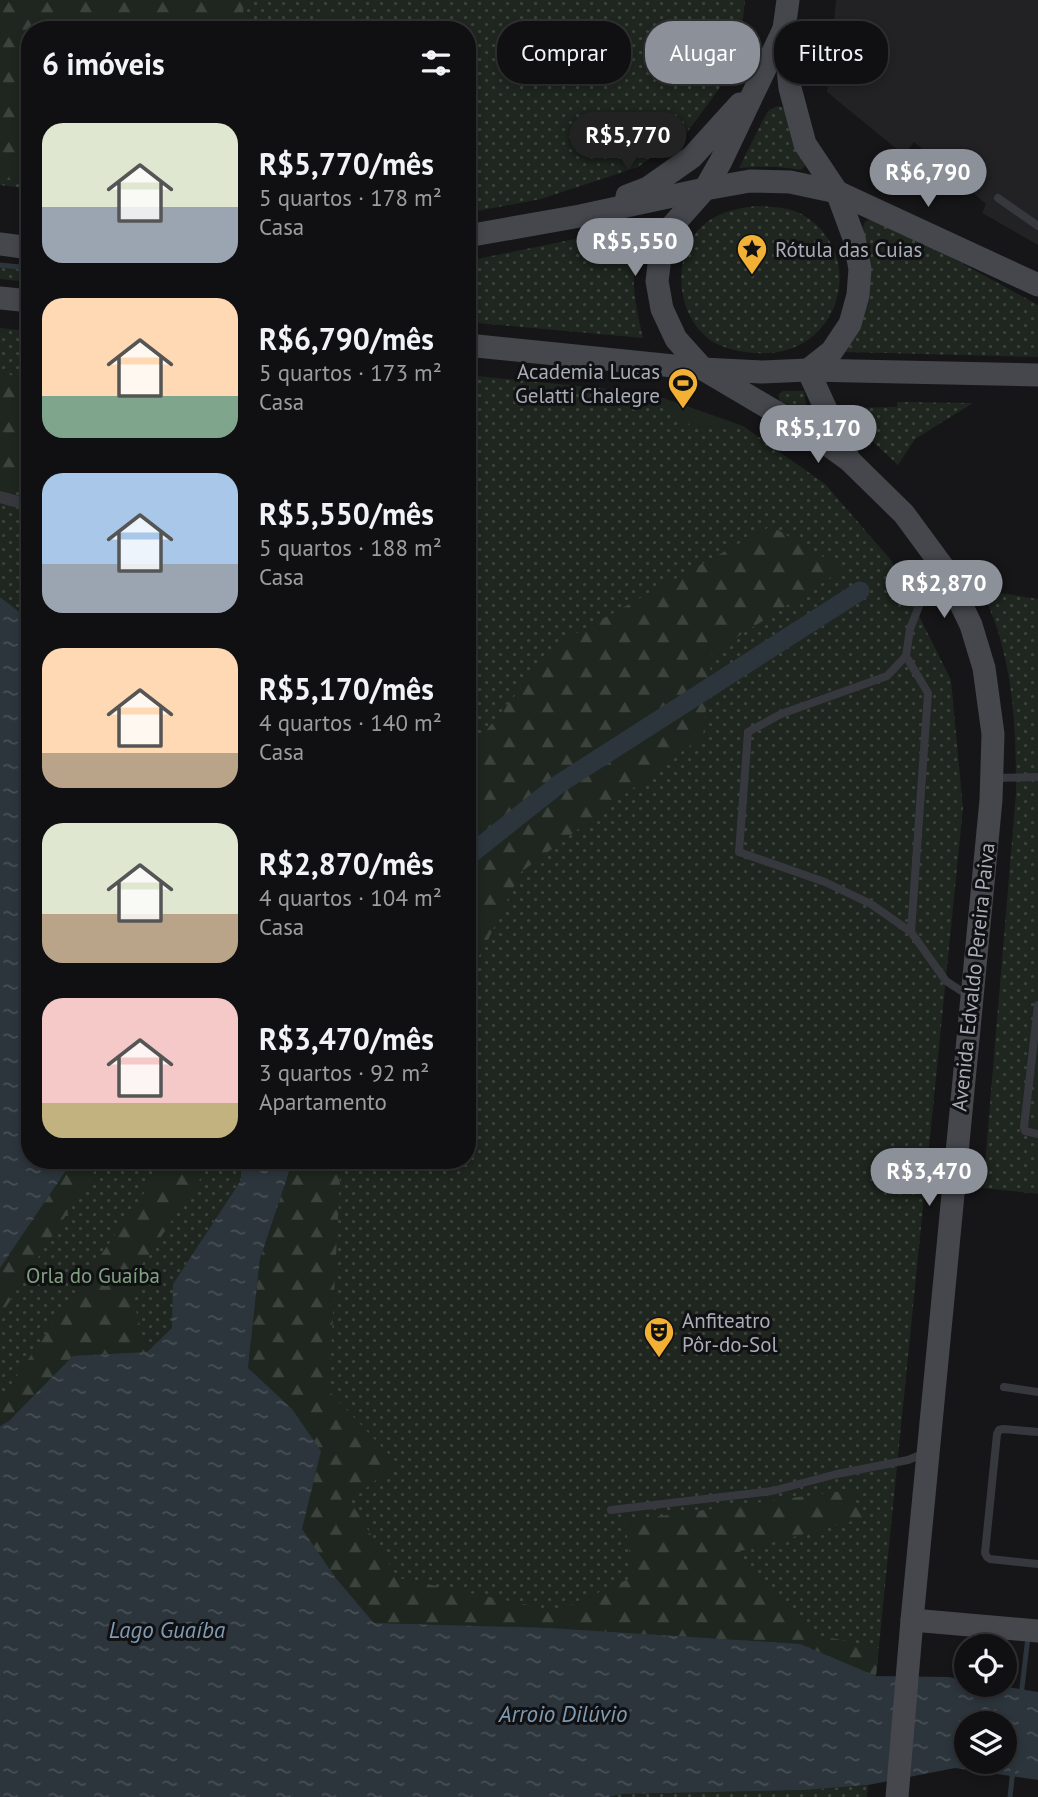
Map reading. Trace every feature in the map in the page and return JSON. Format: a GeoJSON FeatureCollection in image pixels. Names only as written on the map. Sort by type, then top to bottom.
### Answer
{"type":"FeatureCollection","features":[{"type":"Feature","properties":{"kind":"main road"},"geometry":{"type":"LineString","coordinates":[[785,21],[788,0]]}},
{"type":"Feature","properties":{"kind":"main road","name":"Avenida Edvaldo Pereira Paiva"},"geometry":{"type":"LineString","coordinates":[[760,82],[774,51]]}},
{"type":"Feature","properties":{"kind":"main road"},"geometry":{"type":"LineString","coordinates":[[580,216],[648,188],[692,158],[759,84]]}},
{"type":"Feature","properties":{"kind":"main road","name":"Avenida Edvaldo Pereira Paiva"},"geometry":{"type":"LineString","coordinates":[[759,84],[705,188],[672,226],[660,257],[657,281],[662,309],[676,340],[703,369],[813,434],[849,461],[904,514],[943,567],[971,625],[984,668],[993,734],[991,800],[897,1797]]}},
{"type":"Feature","properties":{"kind":"main road"},"geometry":{"type":"LineString","coordinates":[[790,84],[805,144],[837,192],[854,239],[860,269],[858,295],[849,324],[832,351],[808,370]]}},
{"type":"Feature","properties":{"kind":"main road"},"geometry":{"type":"LineString","coordinates":[[476,234],[580,216],[705,188],[750,181],[790,182],[837,192],[1038,285]]}},
{"type":"Feature","properties":{"kind":"main road"},"geometry":{"type":"LineString","coordinates":[[0,244],[21,247]]}},
{"type":"Feature","properties":{"kind":"main road"},"geometry":{"type":"LineString","coordinates":[[0,298],[21,300]]}},
{"type":"Feature","properties":{"kind":"main road","name":"Avenida Edvaldo Pereira Paiva"},"geometry":{"type":"LineString","coordinates":[[476,346],[703,369]]}},
{"type":"Feature","properties":{"kind":"main road"},"geometry":{"type":"LineString","coordinates":[[703,369],[1038,375]]}},
{"type":"Feature","properties":{"kind":"main road","name":"Avenida Edvaldo Pereira Paiva"},"geometry":{"type":"LineString","coordinates":[[808,370],[849,461]]}},
{"type":"Feature","properties":{"kind":"main road"},"geometry":{"type":"LineString","coordinates":[[912,1620],[1038,1631]]}},
{"type":"Feature","properties":{"kind":"street"},"geometry":{"type":"LineString","coordinates":[[0,497],[21,503]]}},
{"type":"Feature","properties":{"kind":"lane"},"geometry":{"type":"LineString","coordinates":[[998,198],[1038,226]]}},
{"type":"Feature","properties":{"kind":"lane"},"geometry":{"type":"LineString","coordinates":[[943,567],[926,588],[910,629],[906,656],[887,676],[781,714],[748,732],[739,852],[825,882],[871,904],[911,932],[946,981],[971,998]]}},
{"type":"Feature","properties":{"kind":"lane"},"geometry":{"type":"LineString","coordinates":[[906,656],[928,692],[911,932]]}},
{"type":"Feature","properties":{"kind":"lane"},"geometry":{"type":"LineString","coordinates":[[992,778],[1038,777]]}},
{"type":"Feature","properties":{"kind":"lane"},"geometry":{"type":"LineString","coordinates":[[1038,1005],[1024,1127],[1028,1133],[1038,1133]]}},
{"type":"Feature","properties":{"kind":"lane"},"geometry":{"type":"LineString","coordinates":[[1028,1091],[1038,1091]]}},
{"type":"Feature","properties":{"kind":"lane"},"geometry":{"type":"LineString","coordinates":[[1004,1387],[1038,1392]]}},
{"type":"Feature","properties":{"kind":"lane"},"geometry":{"type":"LineString","coordinates":[[1038,1432],[1003,1429],[997,1434],[985,1553],[990,1559],[1038,1564]]}},
{"type":"Feature","properties":{"kind":"lane"},"geometry":{"type":"LineString","coordinates":[[611,1510],[772,1491],[837,1474],[908,1460],[928,1452]]}},
{"type":"Feature","properties":{"kind":"shaded area"},"geometry":{"type":"Polygon","coordinates":[[[836,0],[1038,0],[1038,245],[982,213],[986,204],[914,142],[904,155],[827,92],[828,84],[888,84],[888,21],[834,21],[836,0]]]}},
{"type":"Feature","properties":{"kind":"green space"},"geometry":{"type":"Polygon","coordinates":[[[0,0],[745,0],[743,21],[645,21],[645,84],[723,84],[688,131],[638,167],[541,199],[476,211],[476,21],[21,21],[21,188],[0,185],[0,0]]]}},
{"type":"Feature","properties":{"kind":"green space"},"geometry":{"type":"Polygon","coordinates":[[[0,0],[243,0],[243,21],[21,21],[21,181],[0,179],[0,0]]]}},
{"type":"Feature","properties":{"kind":"green space"},"geometry":{"type":"Polygon","coordinates":[[[349,12],[351,21],[321,21],[325,14],[349,12]]]}},
{"type":"Feature","properties":{"kind":"green space"},"geometry":{"type":"Polygon","coordinates":[[[778,106],[785,111],[805,166],[801,170],[739,168],[769,110],[778,106]]]}},
{"type":"Feature","properties":{"kind":"green space"},"geometry":{"type":"Polygon","coordinates":[[[756,206],[786,209],[803,215],[823,232],[835,252],[840,275],[837,298],[828,318],[813,336],[793,348],[767,353],[727,348],[715,343],[700,331],[690,316],[681,279],[689,243],[700,228],[725,213],[756,206]]]}},
{"type":"Feature","properties":{"kind":"green space"},"geometry":{"type":"Polygon","coordinates":[[[869,220],[932,247],[1038,305],[1038,357],[845,352],[861,327],[863,227],[869,220]]]}},
{"type":"Feature","properties":{"kind":"green space"},"geometry":{"type":"Polygon","coordinates":[[[634,228],[642,236],[634,278],[643,338],[476,323],[476,259],[634,228]]]}},
{"type":"Feature","properties":{"kind":"green space"},"geometry":{"type":"Polygon","coordinates":[[[0,263],[21,265],[21,281],[0,279],[0,263]]]}},
{"type":"Feature","properties":{"kind":"green space"},"geometry":{"type":"Polygon","coordinates":[[[0,328],[21,330],[21,613],[0,597],[0,328]]]}},
{"type":"Feature","properties":{"kind":"green space"},"geometry":{"type":"Polygon","coordinates":[[[0,370],[21,380],[21,492],[0,486],[0,370]]]}},
{"type":"Feature","properties":{"kind":"green space"},"geometry":{"type":"Polygon","coordinates":[[[476,376],[649,393],[743,426],[825,484],[891,560],[951,680],[963,808],[876,1676],[374,1623],[301,1529],[321,1451],[294,1169],[476,1169],[476,376]]]}},
{"type":"Feature","properties":{"kind":"green space"},"geometry":{"type":"Polygon","coordinates":[[[783,391],[804,391],[808,418],[780,401],[778,395],[783,391]]]}},
{"type":"Feature","properties":{"kind":"green space","name":"Academia Lucas Gelatti Chalegre"},"geometry":{"type":"Polygon","coordinates":[[[649,393],[743,426],[693,427],[649,393]]]}},
{"type":"Feature","properties":{"kind":"green space"},"geometry":{"type":"Polygon","coordinates":[[[897,402],[973,403],[915,439],[898,465],[843,414],[848,408],[897,407],[897,402]]]}},
{"type":"Feature","properties":{"kind":"green space"},"geometry":{"type":"Polygon","coordinates":[[[771,526],[844,569],[712,653],[703,736],[521,872],[476,961],[476,743],[557,644],[771,526]]]}},
{"type":"Feature","properties":{"kind":"green space"},"geometry":{"type":"Polygon","coordinates":[[[982,590],[1038,599],[1038,1194],[983,1188],[1016,793],[1010,683],[998,632],[982,590]]]}},
{"type":"Feature","properties":{"kind":"green space","name":"Orla do Guaíba"},"geometry":{"type":"Polygon","coordinates":[[[67,1169],[241,1169],[241,1180],[173,1284],[173,1328],[147,1352],[0,1426],[0,1268],[67,1169]]]}},
{"type":"Feature","properties":{"kind":"green space"},"geometry":{"type":"Polygon","coordinates":[[[67,1169],[96,1169],[0,1316],[0,1268],[67,1169]]]}},
{"type":"Feature","properties":{"kind":"green space"},"geometry":{"type":"Polygon","coordinates":[[[161,1169],[207,1169],[129,1284],[147,1352],[73,1356],[9,1421],[0,1426],[0,1400],[161,1169]]]}},
{"type":"Feature","properties":{"kind":"green space"},"geometry":{"type":"Polygon","coordinates":[[[290,1169],[341,1169],[329,1391],[397,1463],[350,1501],[398,1578],[557,1611],[633,1577],[625,1521],[850,1490],[864,1518],[733,1553],[812,1634],[879,1648],[876,1676],[800,1644],[549,1628],[374,1623],[335,1577],[301,1529],[321,1451],[248,1368],[260,1259],[290,1169]]]}},
{"type":"Feature","properties":{"kind":"green space"},"geometry":{"type":"Polygon","coordinates":[[[868,1785],[867,1797],[609,1797],[623,1794],[804,1790],[868,1785]]]}},
{"type":"Feature","properties":{"kind":"water"},"geometry":{"type":"Polygon","coordinates":[[[0,597],[21,613],[21,1169],[67,1169],[0,1268],[0,597]]]}},
{"type":"Feature","properties":{"kind":"water","name":"Lago Guaíba"},"geometry":{"type":"Polygon","coordinates":[[[241,1169],[290,1169],[260,1259],[248,1368],[292,1409],[321,1451],[302,1529],[335,1577],[374,1623],[549,1628],[800,1644],[876,1676],[954,1678],[954,1697],[1017,1697],[1017,1689],[1038,1692],[1038,1780],[996,1774],[1017,1774],[1017,1711],[954,1711],[954,1768],[868,1785],[804,1790],[623,1794],[609,1797],[0,1797],[0,1426],[9,1421],[73,1356],[147,1352],[172,1328],[173,1284],[241,1180],[241,1169]]]}},
{"type":"Feature","properties":{"kind":"waterway"},"geometry":{"type":"LineString","coordinates":[[0,265],[21,267]]}},
{"type":"Feature","properties":{"kind":"waterway"},"geometry":{"type":"LineString","coordinates":[[476,850],[559,784],[860,591]]}},
{"type":"Feature","properties":{"kind":"waterway"},"geometry":{"type":"LineString","coordinates":[[1021,1696],[1028,1637]]}},
{"type":"Feature","properties":{"kind":"waterway"},"geometry":{"type":"LineString","coordinates":[[1010,1797],[1012,1774]]}},
{"type":"Feature","properties":{"kind":"place","name":"Rótula das Cuias"},"geometry":{"type":"Point","coordinates":[752,276]}},
{"type":"Feature","properties":{"kind":"place","name":"Academia Lucas Gelatti Chalegre"},"geometry":{"type":"Point","coordinates":[683,410]}},
{"type":"Feature","properties":{"kind":"place","name":"Anfiteatro Pôr-do-Sol"},"geometry":{"type":"Point","coordinates":[659,1359]}},
{"type":"Feature","properties":{"kind":"water label","name":"Arroio Dilúvio"},"geometry":{"type":"Point","coordinates":[563,1713]}}]}
